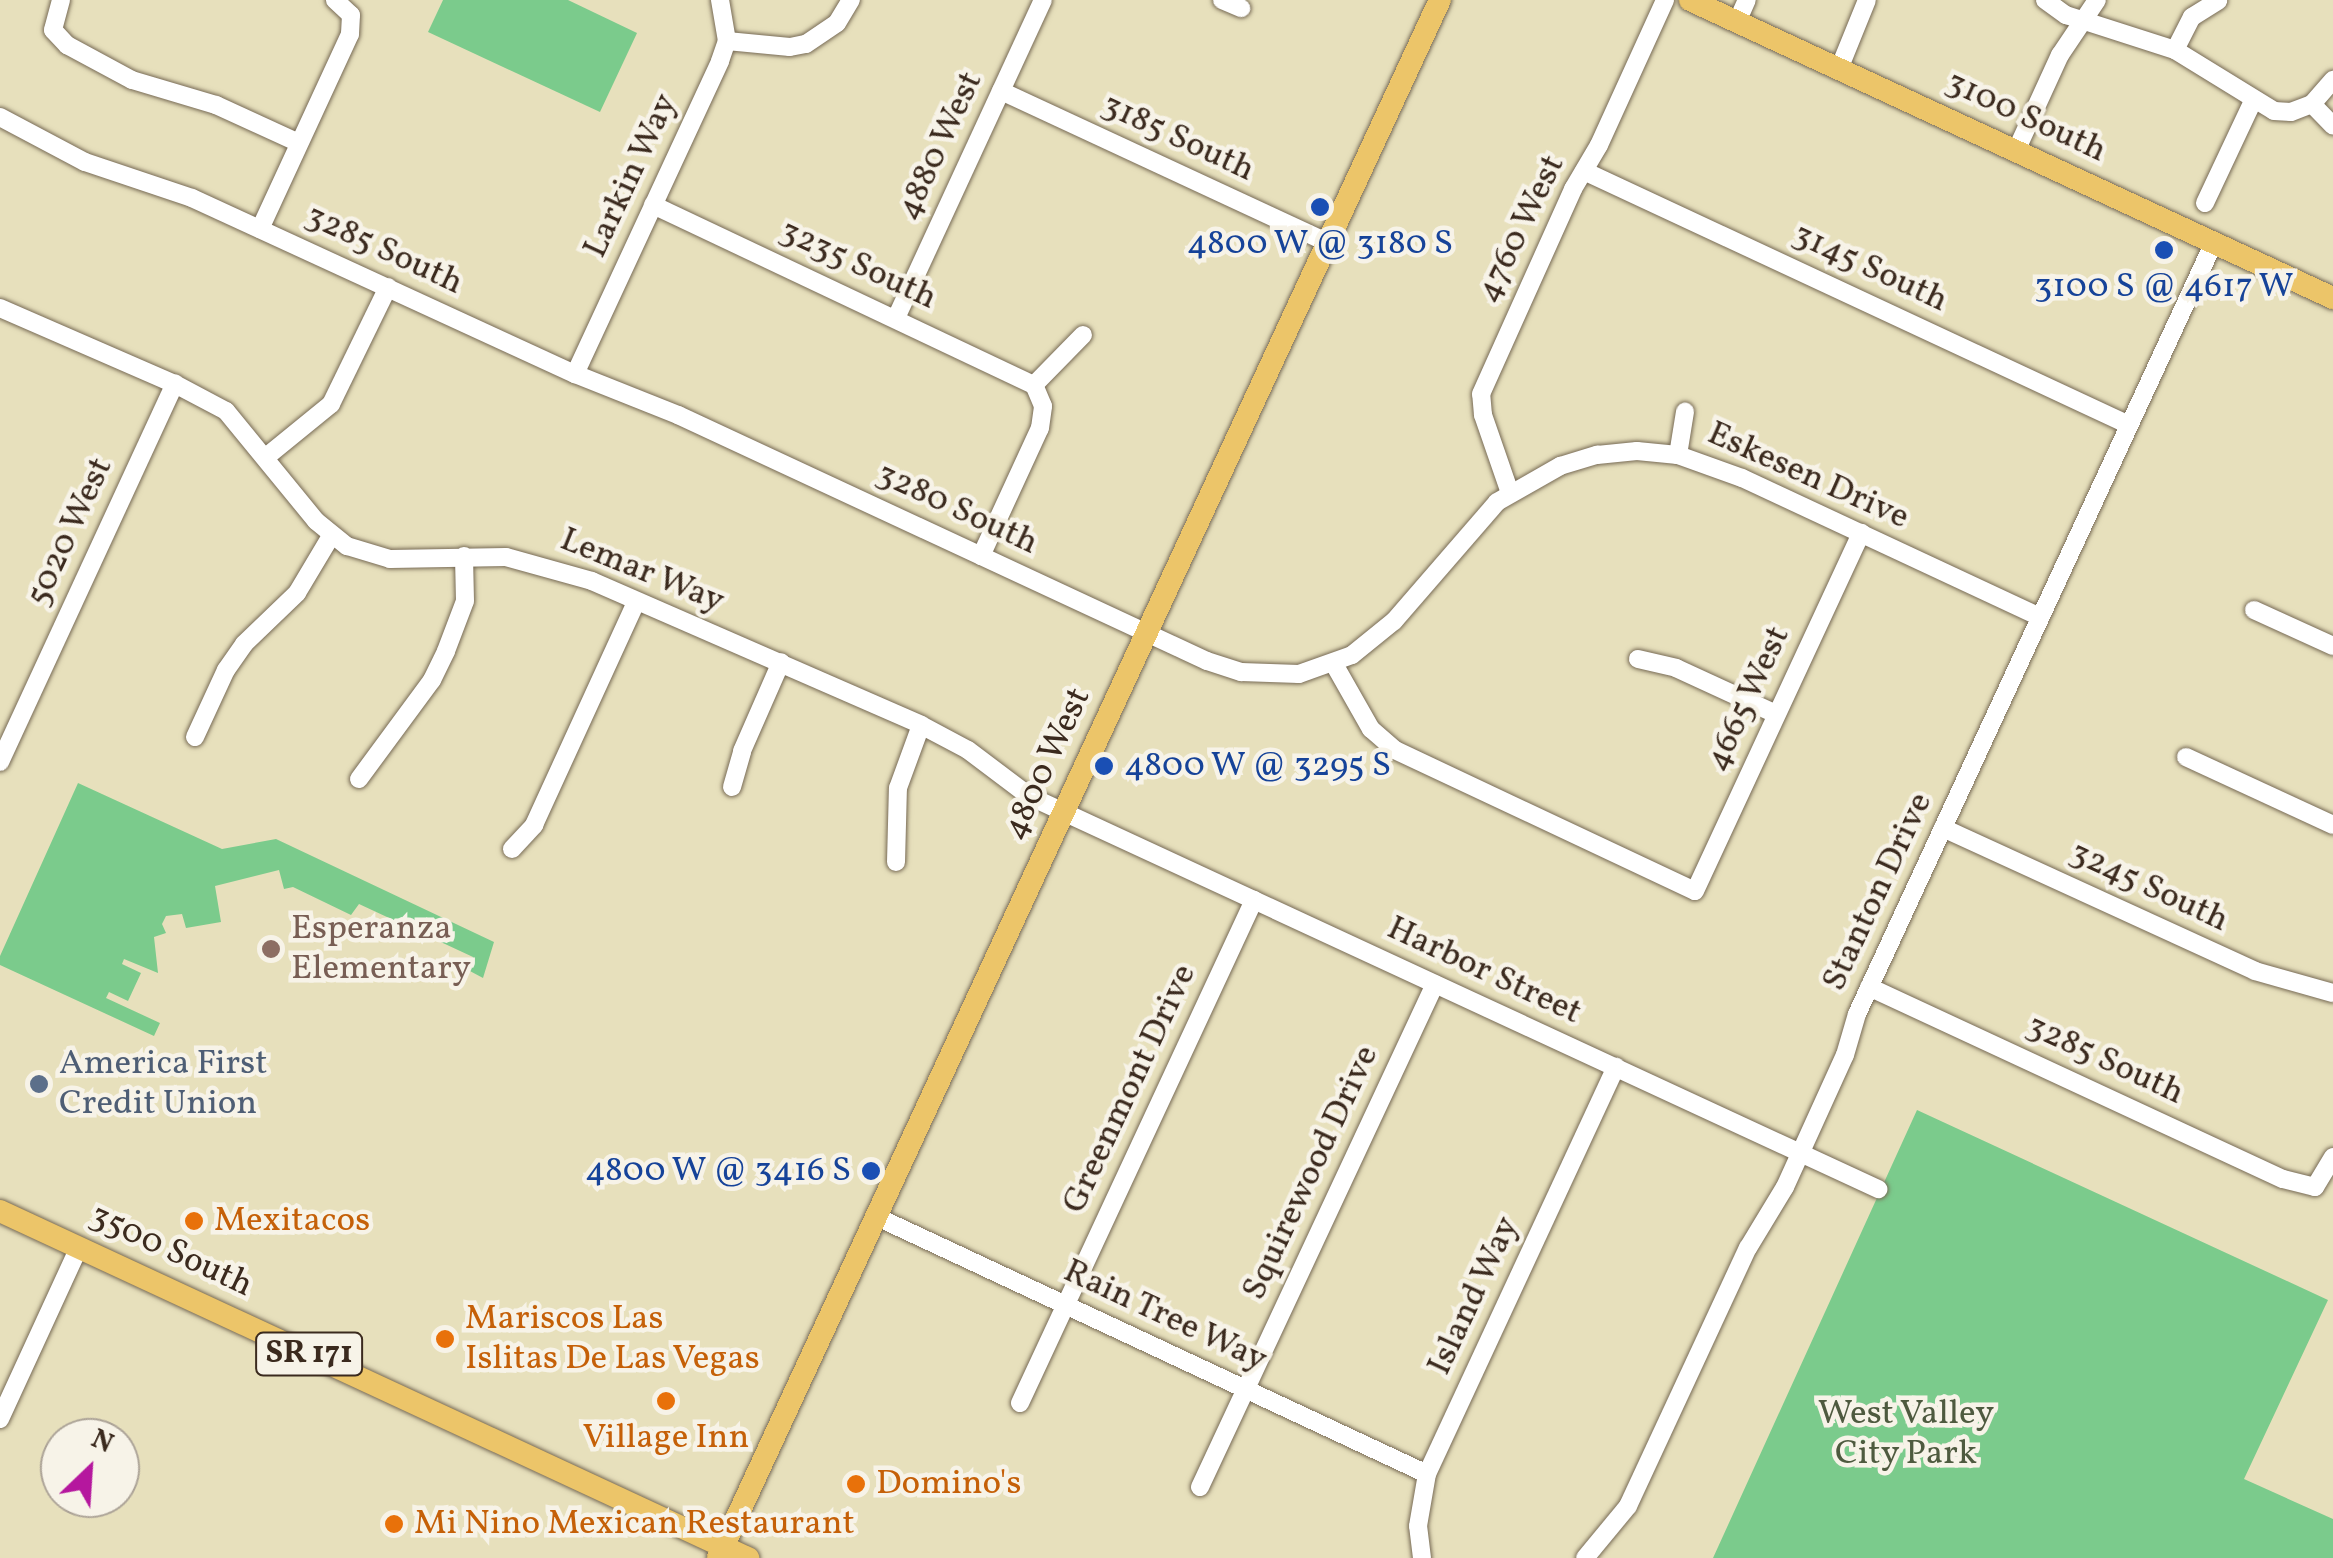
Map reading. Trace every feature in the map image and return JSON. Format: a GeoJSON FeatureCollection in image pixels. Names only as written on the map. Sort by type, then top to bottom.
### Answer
{"type":"FeatureCollection","features":[{"type":"Feature","properties":{"kind":"main road","name":"4800 West"},"geometry":{"type":"LineString","coordinates":[[720,1552],[1440,0]]}},
{"type":"Feature","properties":{"kind":"main road","name":"3100 South"},"geometry":{"type":"LineString","coordinates":[[1690,0],[2333,298]]}},
{"type":"Feature","properties":{"kind":"main road","name":"3500 South"},"geometry":{"type":"LineString","coordinates":[[0,1211],[720,1552],[748,1558]]}},
{"type":"Feature","properties":{"kind":"street"},"geometry":{"type":"LineString","coordinates":[[60,0],[53,30],[66,44],[132,80],[216,106],[299,143]]}},
{"type":"Feature","properties":{"kind":"street"},"geometry":{"type":"LineString","coordinates":[[260,228],[352,28],[348,9],[334,0]]}},
{"type":"Feature","properties":{"kind":"street"},"geometry":{"type":"LineString","coordinates":[[720,0],[726,41],[790,47],[806,44],[837,23],[851,0]]}},
{"type":"Feature","properties":{"kind":"street","name":"4880 West"},"geometry":{"type":"LineString","coordinates":[[896,318],[1043,0]]}},
{"type":"Feature","properties":{"kind":"street"},"geometry":{"type":"LineString","coordinates":[[1222,0],[1240,8]]}},
{"type":"Feature","properties":{"kind":"street","name":"4760 West"},"geometry":{"type":"LineString","coordinates":[[1510,493],[1483,415],[1482,394],[1665,0]]}},
{"type":"Feature","properties":{"kind":"street"},"geometry":{"type":"LineString","coordinates":[[1737,22],[1748,0]]}},
{"type":"Feature","properties":{"kind":"street"},"geometry":{"type":"LineString","coordinates":[[1839,69],[1868,0]]}},
{"type":"Feature","properties":{"kind":"street"},"geometry":{"type":"LineString","coordinates":[[2045,0],[2082,20],[2175,50],[2253,101],[2282,112],[2312,104],[2333,80]]}},
{"type":"Feature","properties":{"kind":"street"},"geometry":{"type":"LineString","coordinates":[[2016,151],[2055,65],[2097,0]]}},
{"type":"Feature","properties":{"kind":"street"},"geometry":{"type":"LineString","coordinates":[[2175,50],[2192,17],[2218,1]]}},
{"type":"Feature","properties":{"kind":"street","name":"Larkin Way"},"geometry":{"type":"LineString","coordinates":[[575,374],[726,41]]}},
{"type":"Feature","properties":{"kind":"street","name":"3185 South"},"geometry":{"type":"LineString","coordinates":[[1001,92],[1328,243]]}},
{"type":"Feature","properties":{"kind":"street"},"geometry":{"type":"LineString","coordinates":[[2205,203],[2253,101]]}},
{"type":"Feature","properties":{"kind":"street"},"geometry":{"type":"LineString","coordinates":[[2312,104],[2333,126]]}},
{"type":"Feature","properties":{"kind":"street","name":"3285 South"},"geometry":{"type":"LineString","coordinates":[[0,117],[96,167],[192,198],[575,374],[740,444]]}},
{"type":"Feature","properties":{"kind":"street","name":"3145 South"},"geometry":{"type":"LineString","coordinates":[[1584,171],[2129,424]]}},
{"type":"Feature","properties":{"kind":"street","name":"3235 South"},"geometry":{"type":"LineString","coordinates":[[653,205],[1034,385]]}},
{"type":"Feature","properties":{"kind":"street","name":"Stanton Drive"},"geometry":{"type":"LineString","coordinates":[[1585,1558],[1628,1506],[1743,1257],[1800,1153],[1845,1056],[1869,987],[2214,242]]}},
{"type":"Feature","properties":{"kind":"street"},"geometry":{"type":"LineString","coordinates":[[266,457],[331,404],[388,287]]}},
{"type":"Feature","properties":{"kind":"street","name":"Lemar Way"},"geometry":{"type":"LineString","coordinates":[[0,308],[175,384],[226,411],[331,536],[362,553],[390,559],[464,556],[540,563],[781,662],[921,725],[968,750],[1028,796],[1064,812]]}},
{"type":"Feature","properties":{"kind":"street"},"geometry":{"type":"LineString","coordinates":[[981,556],[1040,428],[1043,406],[1034,385],[1083,335]]}},
{"type":"Feature","properties":{"kind":"street","name":"5020 West"},"geometry":{"type":"LineString","coordinates":[[0,762],[4,741],[175,384]]}},
{"type":"Feature","properties":{"kind":"street"},"geometry":{"type":"LineString","coordinates":[[1678,455],[1685,412]]}},
{"type":"Feature","properties":{"kind":"street","name":"3280 South"},"geometry":{"type":"LineString","coordinates":[[740,444],[1146,633]]}},
{"type":"Feature","properties":{"kind":"street","name":"Eskesen Drive"},"geometry":{"type":"LineString","coordinates":[[1146,633],[1241,672],[1298,674],[1334,664],[1381,634],[1474,524],[1510,493],[1560,466],[1597,455],[1638,451],[1678,455],[1742,478],[2040,617]]}},
{"type":"Feature","properties":{"kind":"street","name":"4665 West"},"geometry":{"type":"LineString","coordinates":[[1334,664],[1363,717],[1395,750],[1695,892],[1861,533]]}},
{"type":"Feature","properties":{"kind":"street"},"geometry":{"type":"LineString","coordinates":[[195,737],[226,670],[244,644],[297,594],[331,536]]}},
{"type":"Feature","properties":{"kind":"street"},"geometry":{"type":"LineString","coordinates":[[358,779],[432,680],[465,601],[464,556]]}},
{"type":"Feature","properties":{"kind":"street"},"geometry":{"type":"LineString","coordinates":[[512,850],[534,824],[636,602]]}},
{"type":"Feature","properties":{"kind":"street"},"geometry":{"type":"LineString","coordinates":[[2254,610],[2333,646]]}},
{"type":"Feature","properties":{"kind":"street"},"geometry":{"type":"LineString","coordinates":[[1638,659],[1676,668],[1776,714]]}},
{"type":"Feature","properties":{"kind":"street"},"geometry":{"type":"LineString","coordinates":[[732,787],[742,751],[781,662]]}},
{"type":"Feature","properties":{"kind":"street"},"geometry":{"type":"LineString","coordinates":[[896,862],[898,788],[921,725]]}},
{"type":"Feature","properties":{"kind":"street"},"geometry":{"type":"LineString","coordinates":[[2186,756],[2333,825]]}},
{"type":"Feature","properties":{"kind":"street","name":"Harbor Street"},"geometry":{"type":"LineString","coordinates":[[1064,812],[1878,1189]]}},
{"type":"Feature","properties":{"kind":"street","name":"3245 South"},"geometry":{"type":"LineString","coordinates":[[1943,828],[2254,971],[2333,994]]}},
{"type":"Feature","properties":{"kind":"street","name":"Greenmont Drive"},"geometry":{"type":"LineString","coordinates":[[1020,1403],[1254,900]]}},
{"type":"Feature","properties":{"kind":"street","name":"Squirewood Drive"},"geometry":{"type":"LineString","coordinates":[[1200,1487],[1435,984]]}},
{"type":"Feature","properties":{"kind":"street","name":"3285 South"},"geometry":{"type":"LineString","coordinates":[[1869,987],[2283,1179],[2315,1187],[2333,1157]]}},
{"type":"Feature","properties":{"kind":"street","name":"Island Way"},"geometry":{"type":"LineString","coordinates":[[1422,1558],[1418,1526],[1427,1474],[1616,1068]]}},
{"type":"Feature","properties":{"kind":"street","name":"Rain Tree Way"},"geometry":{"type":"LineString","coordinates":[[875,1216],[1427,1474]]}},
{"type":"Feature","properties":{"kind":"street"},"geometry":{"type":"LineString","coordinates":[[2,1410],[79,1247]]}},
{"type":"Feature","properties":{"kind":"green space"},"geometry":{"type":"Polygon","coordinates":[[[443,0],[568,0],[637,33],[600,112],[428,32],[443,0]]]}},
{"type":"Feature","properties":{"kind":"green space"},"geometry":{"type":"Polygon","coordinates":[[[78,783],[222,849],[276,839],[494,942],[483,978],[468,970],[473,957],[359,904],[351,915],[293,887],[284,889],[279,870],[215,886],[221,922],[186,928],[182,914],[166,916],[162,924],[166,933],[154,937],[158,973],[124,959],[122,964],[141,973],[128,1001],[109,992],[106,998],[160,1023],[154,1036],[0,965],[0,956],[78,783]]]}},
{"type":"Feature","properties":{"kind":"green space","name":"West Valley City Park"},"geometry":{"type":"Polygon","coordinates":[[[1917,1110],[2328,1300],[2244,1479],[2333,1519],[2333,1558],[1713,1558],[1917,1110]]]}},
{"type":"Feature","properties":{"kind":"place","name":"4800 W @ 3180 S"},"geometry":{"type":"Point","coordinates":[1320,207]}},
{"type":"Feature","properties":{"kind":"place","name":"3100 S @ 4617 W"},"geometry":{"type":"Point","coordinates":[2164,250]}},
{"type":"Feature","properties":{"kind":"place","name":"4800 W @ 3295 S"},"geometry":{"type":"Point","coordinates":[1104,766]}},
{"type":"Feature","properties":{"kind":"place","name":"Esperanza Elementary"},"geometry":{"type":"Point","coordinates":[271,949]}},
{"type":"Feature","properties":{"kind":"place","name":"America First Credit Union"},"geometry":{"type":"Point","coordinates":[39,1084]}},
{"type":"Feature","properties":{"kind":"place","name":"4800 W @ 3416 S"},"geometry":{"type":"Point","coordinates":[871,1171]}},
{"type":"Feature","properties":{"kind":"place","name":"Mexitacos"},"geometry":{"type":"Point","coordinates":[194,1221]}},
{"type":"Feature","properties":{"kind":"place","name":"Mariscos Las Islitas De Las Vegas"},"geometry":{"type":"Point","coordinates":[445,1339]}},
{"type":"Feature","properties":{"kind":"place","name":"Village Inn"},"geometry":{"type":"Point","coordinates":[666,1401]}},
{"type":"Feature","properties":{"kind":"place","name":"Domino's"},"geometry":{"type":"Point","coordinates":[856,1484]}},
{"type":"Feature","properties":{"kind":"place","name":"Mi Nino Mexican Restaurant"},"geometry":{"type":"Point","coordinates":[394,1524]}}]}
